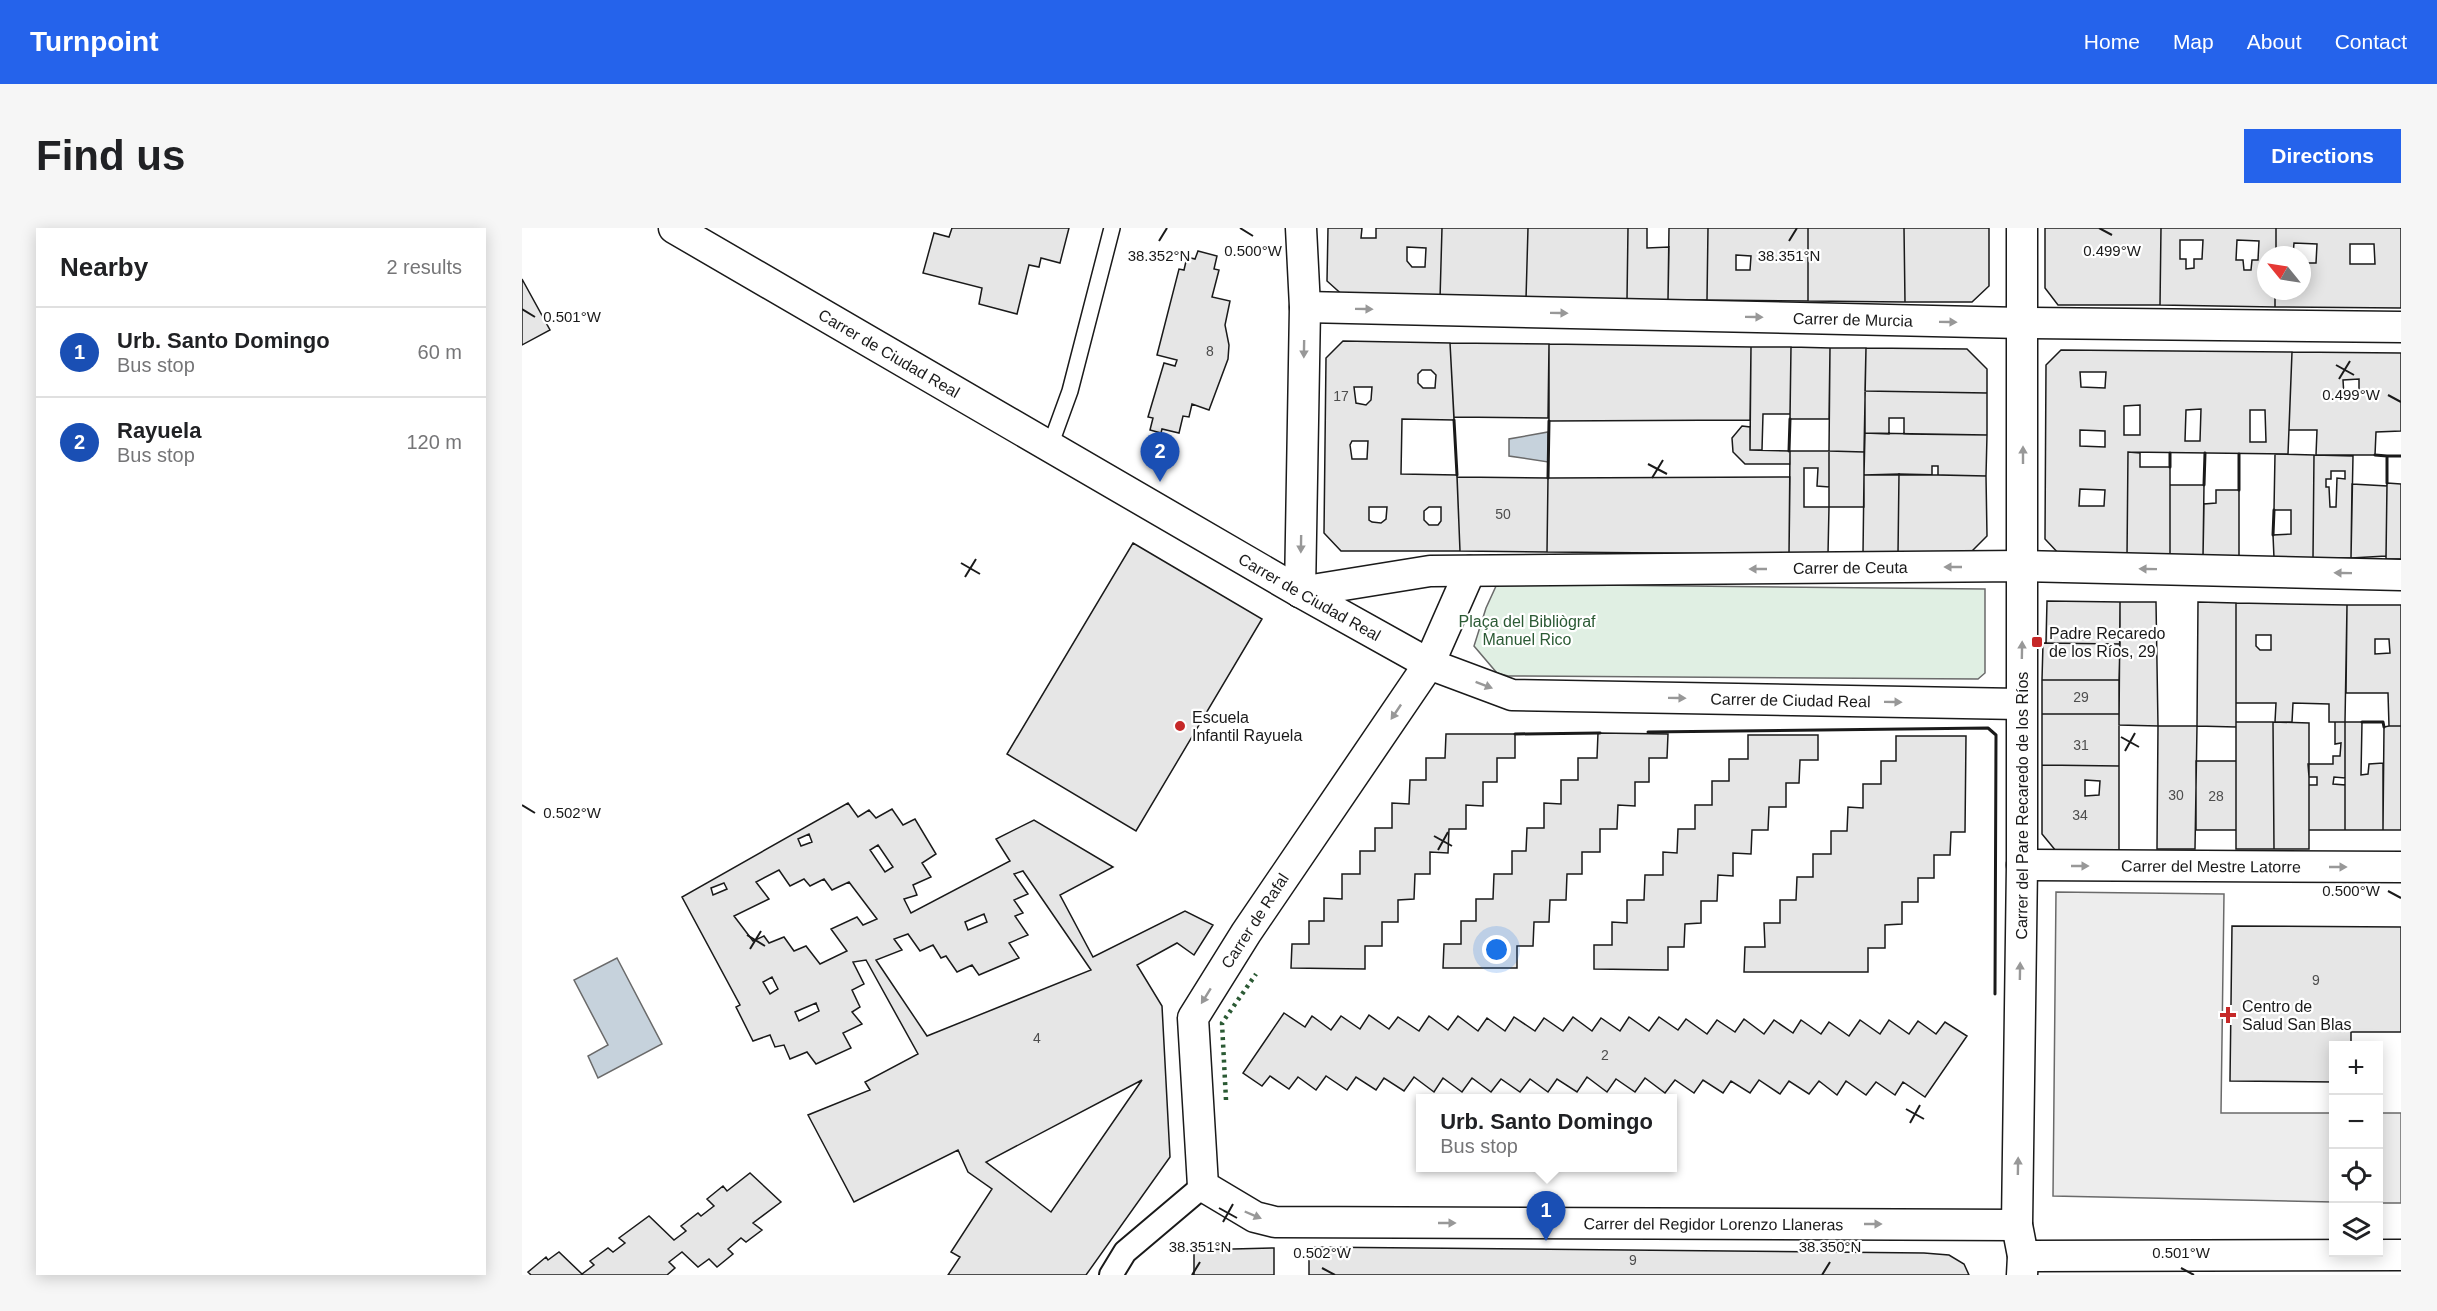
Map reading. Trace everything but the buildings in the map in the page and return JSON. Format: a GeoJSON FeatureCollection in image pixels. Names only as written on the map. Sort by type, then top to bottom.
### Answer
{"type":"FeatureCollection","features":[{"type":"Feature","properties":{"kind":"street","name":"Carrer de Ciudad Real"},"geometry":{"type":"LineString","coordinates":[[674,228],[1300,592],[1429,664],[1512,695],[2020,704]]}},
{"type":"Feature","properties":{"kind":"street"},"geometry":{"type":"LineString","coordinates":[[1300,592],[1305,307],[1301,228]]}},
{"type":"Feature","properties":{"kind":"street","name":"Carrer del Pare Recaredo de los Ríos"},"geometry":{"type":"LineString","coordinates":[[2022,228],[2023,566],[2020,704],[2022,866],[2017,1225],[2022,1266]]}},
{"type":"Feature","properties":{"kind":"street","name":"Carrer de Murcia"},"geometry":{"type":"LineString","coordinates":[[1305,307],[2021,323],[2401,327]]}},
{"type":"Feature","properties":{"kind":"street","name":"Carrer de Ceuta"},"geometry":{"type":"LineString","coordinates":[[1300,592],[1430,571],[2023,566],[2401,575]]}},
{"type":"Feature","properties":{"kind":"street","name":"Carrer de Rafal"},"geometry":{"type":"LineString","coordinates":[[1203,1186],[1193,1018],[1246,933],[1429,664],[1470,571]]}},
{"type":"Feature","properties":{"kind":"street","name":"Carrer del Mestre Latorre"},"geometry":{"type":"LineString","coordinates":[[2022,866],[2401,867]]}},
{"type":"Feature","properties":{"kind":"street"},"geometry":{"type":"LineString","coordinates":[[1111,1275],[1125,1252],[1203,1186]]}},
{"type":"Feature","properties":{"kind":"street","name":"Carrer del Regidor Lorenzo Llaneras"},"geometry":{"type":"LineString","coordinates":[[1203,1186],[1255,1217],[1275,1222],[2017,1225]]}},
{"type":"Feature","properties":{"kind":"street"},"geometry":{"type":"LineString","coordinates":[[2022,1266],[2401,1255]]}},
{"type":"Feature","properties":{"kind":"lane"},"geometry":{"type":"LineString","coordinates":[[1050,446],[1070,391],[1112,228]]}},
{"type":"Feature","properties":{"kind":"green space","name":"Plaça del Bibliògraf Manuel Rico"},"geometry":{"type":"Polygon","coordinates":[[[1497,584],[1985,589],[1985,673],[1978,679],[1508,676],[1497,673],[1474,646],[1486,608],[1497,584]]]}},
{"type":"Feature","properties":{"kind":"shaded area"},"geometry":{"type":"Polygon","coordinates":[[[1548,432],[1548,462],[1509,456],[1509,439],[1548,432]]]}},
{"type":"Feature","properties":{"kind":"shaded area"},"geometry":{"type":"Polygon","coordinates":[[[2056,892],[2224,894],[2221,1113],[2329,1113],[2329,1202],[2053,1196],[2056,892]]]}},
{"type":"Feature","properties":{"kind":"shaded area"},"geometry":{"type":"Polygon","coordinates":[[[617,958],[662,1044],[598,1078],[588,1056],[608,1045],[574,980],[617,958]]]}},
{"type":"Feature","properties":{"kind":"shaded area"},"geometry":{"type":"Polygon","coordinates":[[[2383,1113],[2401,1113],[2401,1203],[2383,1203],[2383,1113]]]}},
{"type":"Feature","properties":{"kind":"hedge"},"geometry":{"type":"LineString","coordinates":[[1226,1100],[1222,1023],[1256,974]]}},
{"type":"Feature","properties":{"kind":"wall"},"geometry":{"type":"LineString","coordinates":[[1789,451],[1790,419]]}},
{"type":"Feature","properties":{"kind":"wall"},"geometry":{"type":"LineString","coordinates":[[1454,420],[1457,475]]}},
{"type":"Feature","properties":{"kind":"wall"},"geometry":{"type":"LineString","coordinates":[[1548,478],[1549,421]]}},
{"type":"Feature","properties":{"kind":"wall"},"geometry":{"type":"LineString","coordinates":[[2170,453],[2170,467]]}},
{"type":"Feature","properties":{"kind":"wall"},"geometry":{"type":"LineString","coordinates":[[2204,485],[2205,453]]}},
{"type":"Feature","properties":{"kind":"wall"},"geometry":{"type":"LineString","coordinates":[[2239,454],[2239,490]]}},
{"type":"Feature","properties":{"kind":"wall"},"geometry":{"type":"LineString","coordinates":[[2375,455],[2387,456],[2387,483]]}},
{"type":"Feature","properties":{"kind":"wall"},"geometry":{"type":"LineString","coordinates":[[2387,456],[2401,456]]}},
{"type":"Feature","properties":{"kind":"wall"},"geometry":{"type":"LineString","coordinates":[[2273,535],[2274,510]]}},
{"type":"Feature","properties":{"kind":"wall"},"geometry":{"type":"LineString","coordinates":[[2362,722],[2383,722],[2384,727]]}},
{"type":"Feature","properties":{"kind":"wall"},"geometry":{"type":"LineString","coordinates":[[1648,732],[1988,728],[1996,735],[1995,994]]}},
{"type":"Feature","properties":{"kind":"wall"},"geometry":{"type":"LineString","coordinates":[[1515,734],[1600,733]]}},
{"type":"Feature","properties":{"kind":"place","name":"Rayuela"},"geometry":{"type":"Point","coordinates":[1160,482]}},
{"type":"Feature","properties":{"kind":"place","name":"Padre Recaredo de los Ríos, 29"},"geometry":{"type":"Point","coordinates":[2037,642]}},
{"type":"Feature","properties":{"kind":"place","name":"Escuela Infantil Rayuela"},"geometry":{"type":"Point","coordinates":[1180,726]}},
{"type":"Feature","properties":{"kind":"place","name":"Centro de Salud San Blas"},"geometry":{"type":"Point","coordinates":[2228,1015]}},
{"type":"Feature","properties":{"kind":"place","name":"Urb. Santo Domingo"},"geometry":{"type":"Point","coordinates":[1546,1241]}}]}
